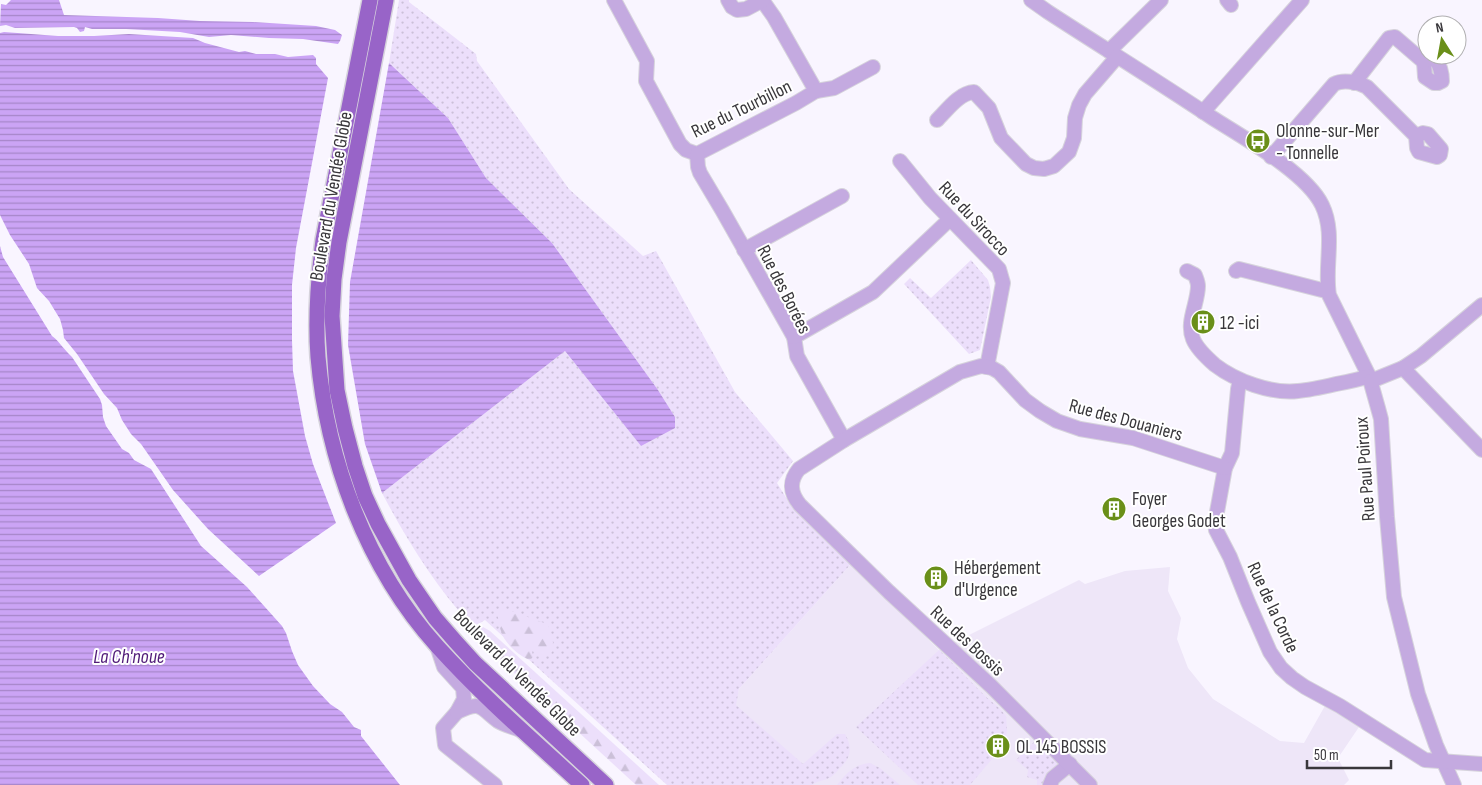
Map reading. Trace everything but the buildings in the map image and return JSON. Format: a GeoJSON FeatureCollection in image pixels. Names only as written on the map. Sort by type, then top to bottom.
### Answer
{"type":"FeatureCollection","features":[{"type":"Feature","properties":{"kind":"main road","name":"Boulevard du Vendée Globe"},"geometry":{"type":"LineString","coordinates":[[370,0],[323,240],[318,280],[318,356],[329,431],[350,501],[364,533],[407,608],[436,646],[522,730],[582,785]]}},
{"type":"Feature","properties":{"kind":"main road","name":"Boulevard du Vendée Globe"},"geometry":{"type":"LineString","coordinates":[[386,0],[339,242],[334,279],[332,316],[337,390],[355,466],[365,496],[392,552],[408,580],[436,618],[475,663],[606,785]]}},
{"type":"Feature","properties":{"kind":"street","name":"Rue du Tourbillon"},"geometry":{"type":"LineString","coordinates":[[614,0],[647,61],[646,81],[650,89],[680,144],[686,150],[697,154],[816,91],[774,17],[762,0],[746,9],[737,10],[732,7],[728,0]]}},
{"type":"Feature","properties":{"kind":"street","name":"Rue Paul Poiroux"},"geometry":{"type":"LineString","coordinates":[[1031,0],[1271,156],[1307,184],[1318,198],[1328,225],[1330,245],[1328,290],[1331,300],[1370,378],[1381,419],[1394,597],[1418,694],[1430,729],[1454,785]]}},
{"type":"Feature","properties":{"kind":"street"},"geometry":{"type":"LineString","coordinates":[[937,120],[962,96],[974,92],[989,108],[1001,138],[1026,164],[1034,168],[1044,169],[1054,166],[1069,152],[1074,138],[1079,106],[1084,94],[1113,54],[1161,0]]}},
{"type":"Feature","properties":{"kind":"street"},"geometry":{"type":"LineString","coordinates":[[1203,112],[1302,0]]}},
{"type":"Feature","properties":{"kind":"street"},"geometry":{"type":"LineString","coordinates":[[1354,83],[1389,38],[1395,37],[1417,56]]}},
{"type":"Feature","properties":{"kind":"street"},"geometry":{"type":"LineString","coordinates":[[816,91],[834,88],[873,67]]}},
{"type":"Feature","properties":{"kind":"street"},"geometry":{"type":"LineString","coordinates":[[1271,156],[1334,84],[1340,81],[1362,84],[1416,136]]}},
{"type":"Feature","properties":{"kind":"street","name":"Rue des Borées"},"geometry":{"type":"LineString","coordinates":[[697,154],[700,173],[794,337],[797,356],[844,440]]}},
{"type":"Feature","properties":{"kind":"street","name":"Rue du Sirocco"},"geometry":{"type":"LineString","coordinates":[[900,161],[920,186],[999,270],[1002,276],[1003,282],[987,367]]}},
{"type":"Feature","properties":{"kind":"street"},"geometry":{"type":"LineString","coordinates":[[744,250],[842,196]]}},
{"type":"Feature","properties":{"kind":"street"},"geometry":{"type":"LineString","coordinates":[[794,337],[873,292],[950,219]]}},
{"type":"Feature","properties":{"kind":"street"},"geometry":{"type":"LineString","coordinates":[[1236,271],[1239,270],[1328,290]]}},
{"type":"Feature","properties":{"kind":"street"},"geometry":{"type":"LineString","coordinates":[[1187,271],[1195,275],[1198,285],[1191,325],[1193,340],[1200,350],[1209,360],[1240,380],[1278,390],[1297,391],[1370,378],[1403,368],[1439,343],[1482,305]]}},
{"type":"Feature","properties":{"kind":"street"},"geometry":{"type":"LineString","coordinates":[[844,440],[960,372],[981,366],[987,367]]}},
{"type":"Feature","properties":{"kind":"street","name":"Rue des Douaniers"},"geometry":{"type":"LineString","coordinates":[[987,367],[999,372],[1025,400],[1057,421],[1080,429],[1133,438],[1225,468]]}},
{"type":"Feature","properties":{"kind":"street"},"geometry":{"type":"LineString","coordinates":[[1403,368],[1482,450]]}},
{"type":"Feature","properties":{"kind":"street","name":"Rue de la Corde"},"geometry":{"type":"LineString","coordinates":[[1240,380],[1232,453],[1225,468],[1215,523],[1216,530],[1230,557],[1270,652],[1292,678],[1426,760],[1482,764]]}},
{"type":"Feature","properties":{"kind":"street","name":"Rue des Bossis"},"geometry":{"type":"LineString","coordinates":[[844,440],[799,469],[794,475],[792,486],[794,498],[1090,785]]}},
{"type":"Feature","properties":{"kind":"street"},"geometry":{"type":"LineString","coordinates":[[436,646],[444,667],[464,688],[464,699],[457,712],[443,728],[445,745],[495,785]]}},
{"type":"Feature","properties":{"kind":"street"},"geometry":{"type":"LineString","coordinates":[[457,712],[476,705],[484,708],[500,722],[522,730]]}},
{"type":"Feature","properties":{"kind":"street"},"geometry":{"type":"LineString","coordinates":[[1050,785],[1053,778],[1070,764]]}},
{"type":"Feature","properties":{"kind":"shaded area"},"geometry":{"type":"Polygon","coordinates":[[[851,564],[939,650],[1079,580],[1085,584],[1125,571],[1170,567],[1168,591],[1181,618],[1177,639],[1188,668],[1213,699],[1280,741],[1304,743],[1326,704],[1359,727],[1338,758],[1349,780],[1344,785],[781,785],[735,705],[739,689],[851,564]]]}},
{"type":"Feature","properties":{"kind":"green space"},"geometry":{"type":"Polygon","coordinates":[[[399,0],[409,0],[409,2],[476,54],[477,61],[569,189],[643,256],[656,251],[735,392],[793,461],[777,483],[792,507],[851,564],[739,689],[736,705],[803,764],[837,734],[845,734],[850,748],[848,757],[834,775],[829,778],[812,785],[667,785],[485,620],[473,627],[434,580],[382,493],[565,351],[641,446],[675,417],[658,390],[552,243],[486,178],[448,118],[389,63],[399,0]]]}},
{"type":"Feature","properties":{"kind":"green space"},"geometry":{"type":"Polygon","coordinates":[[[971,260],[988,280],[991,297],[980,350],[969,354],[904,284],[910,278],[931,298],[971,260]]]}},
{"type":"Feature","properties":{"kind":"green space"},"geometry":{"type":"Polygon","coordinates":[[[506,609],[547,624],[550,629],[548,633],[553,642],[552,652],[548,655],[541,655],[537,649],[533,649],[533,657],[530,660],[512,648],[503,636],[497,615],[501,610],[506,609]]]}},
{"type":"Feature","properties":{"kind":"green space"},"geometry":{"type":"Polygon","coordinates":[[[483,627],[490,631],[659,785],[636,785],[476,638],[477,630],[483,627]]]}},
{"type":"Feature","properties":{"kind":"green space"},"geometry":{"type":"Polygon","coordinates":[[[939,650],[1006,716],[1007,730],[1004,745],[970,785],[918,785],[856,727],[939,650]]]}},
{"type":"Feature","properties":{"kind":"green space"},"geometry":{"type":"Polygon","coordinates":[[[1036,740],[1057,760],[1057,767],[1044,780],[1044,785],[1037,785],[1037,780],[1027,777],[1028,770],[1016,760],[1036,740]]]}},
{"type":"Feature","properties":{"kind":"green space"},"geometry":{"type":"Polygon","coordinates":[[[870,763],[880,768],[900,785],[837,785],[851,770],[860,765],[870,763]]]}},
{"type":"Feature","properties":{"kind":"water"},"geometry":{"type":"Polygon","coordinates":[[[11,0],[59,0],[64,15],[316,26],[335,30],[342,35],[338,44],[303,39],[231,35],[209,37],[180,32],[126,29],[92,29],[85,27],[84,31],[80,32],[74,27],[15,28],[6,25],[0,26],[1,4],[6,5],[11,0]]]}},
{"type":"Feature","properties":{"kind":"water"},"geometry":{"type":"Polygon","coordinates":[[[0,33],[58,36],[129,34],[193,38],[239,52],[275,54],[288,57],[313,55],[316,58],[316,64],[328,78],[296,248],[292,285],[292,340],[293,371],[305,436],[313,464],[336,523],[259,576],[208,529],[173,490],[141,444],[131,434],[117,408],[104,394],[64,338],[60,319],[49,301],[37,288],[29,264],[10,235],[0,215],[0,33]]]}},
{"type":"Feature","properties":{"kind":"water"},"geometry":{"type":"Polygon","coordinates":[[[389,63],[448,118],[486,178],[552,243],[658,390],[675,417],[675,428],[641,446],[565,351],[382,493],[365,444],[348,345],[350,282],[389,63]]]}},
{"type":"Feature","properties":{"kind":"water","name":"La Ch'noue"},"geometry":{"type":"Polygon","coordinates":[[[0,246],[3,257],[52,336],[72,357],[100,399],[106,426],[122,449],[129,453],[134,460],[151,469],[201,546],[247,587],[282,626],[298,665],[313,686],[330,704],[342,712],[354,727],[361,730],[361,736],[400,785],[0,785],[0,246]]]}},
{"type":"Feature","properties":{"kind":"place","name":"Olonne-sur-Mer - Tonnelle"},"geometry":{"type":"Point","coordinates":[1258,141]}},
{"type":"Feature","properties":{"kind":"place","name":"12 -ici"},"geometry":{"type":"Point","coordinates":[1203,322]}},
{"type":"Feature","properties":{"kind":"place","name":"Foyer Georges Godet"},"geometry":{"type":"Point","coordinates":[1114,509]}},
{"type":"Feature","properties":{"kind":"place","name":"Hébergement d'Urgence"},"geometry":{"type":"Point","coordinates":[936,578]}},
{"type":"Feature","properties":{"kind":"place","name":"OL 145 BOSSIS"},"geometry":{"type":"Point","coordinates":[998,746]}}]}
